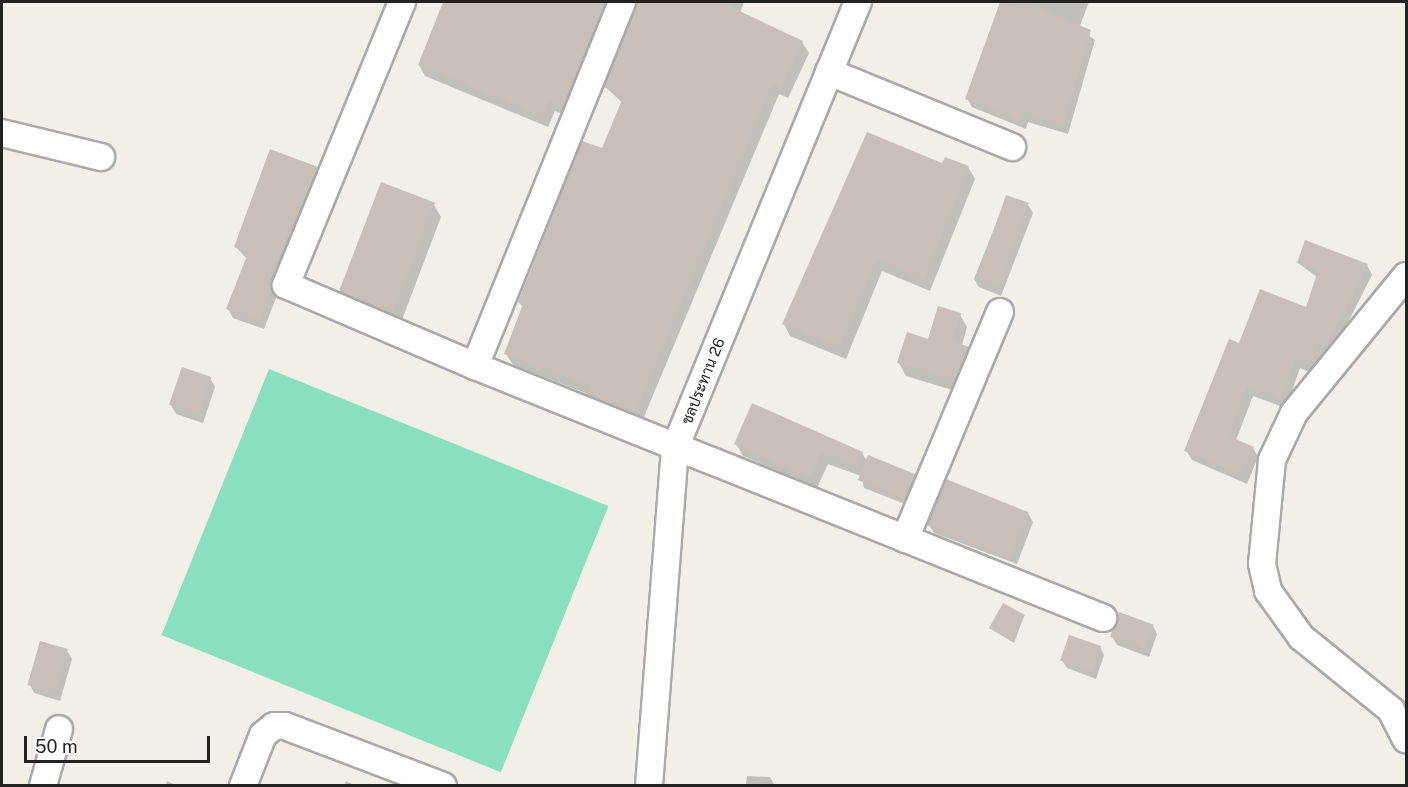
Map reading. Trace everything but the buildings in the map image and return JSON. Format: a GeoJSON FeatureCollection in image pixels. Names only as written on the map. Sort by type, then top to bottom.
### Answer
{"type":"FeatureCollection","features":[{"type":"Feature","properties":{"kind":"street"},"geometry":{"type":"LineString","coordinates":[[402,2],[286,285],[675,448],[1103,618]]}},
{"type":"Feature","properties":{"kind":"street"},"geometry":{"type":"LineString","coordinates":[[475,366],[622,2]]}},
{"type":"Feature","properties":{"kind":"street","name":"ชลประทาน 26"},"geometry":{"type":"LineString","coordinates":[[649,786],[675,448],[858,2]]}},
{"type":"Feature","properties":{"kind":"street"},"geometry":{"type":"LineString","coordinates":[[829,72],[1012,147]]}},
{"type":"Feature","properties":{"kind":"street"},"geometry":{"type":"LineString","coordinates":[[2,133],[101,157]]}},
{"type":"Feature","properties":{"kind":"street"},"geometry":{"type":"LineString","coordinates":[[1407,276],[1294,413],[1272,460],[1262,564],[1269,591],[1301,637],[1391,710],[1407,739]]}},
{"type":"Feature","properties":{"kind":"street"},"geometry":{"type":"LineString","coordinates":[[905,539],[1000,312]]}},
{"type":"Feature","properties":{"kind":"street"},"geometry":{"type":"LineString","coordinates":[[243,786],[263,735],[274,726],[285,726],[443,786]]}},
{"type":"Feature","properties":{"kind":"street"},"geometry":{"type":"LineString","coordinates":[[43,786],[59,729]]}},
{"type":"Feature","properties":{"kind":"green space"},"geometry":{"type":"Polygon","coordinates":[[[269,369],[608,506],[501,772],[161,635],[269,369]]]}}]}
